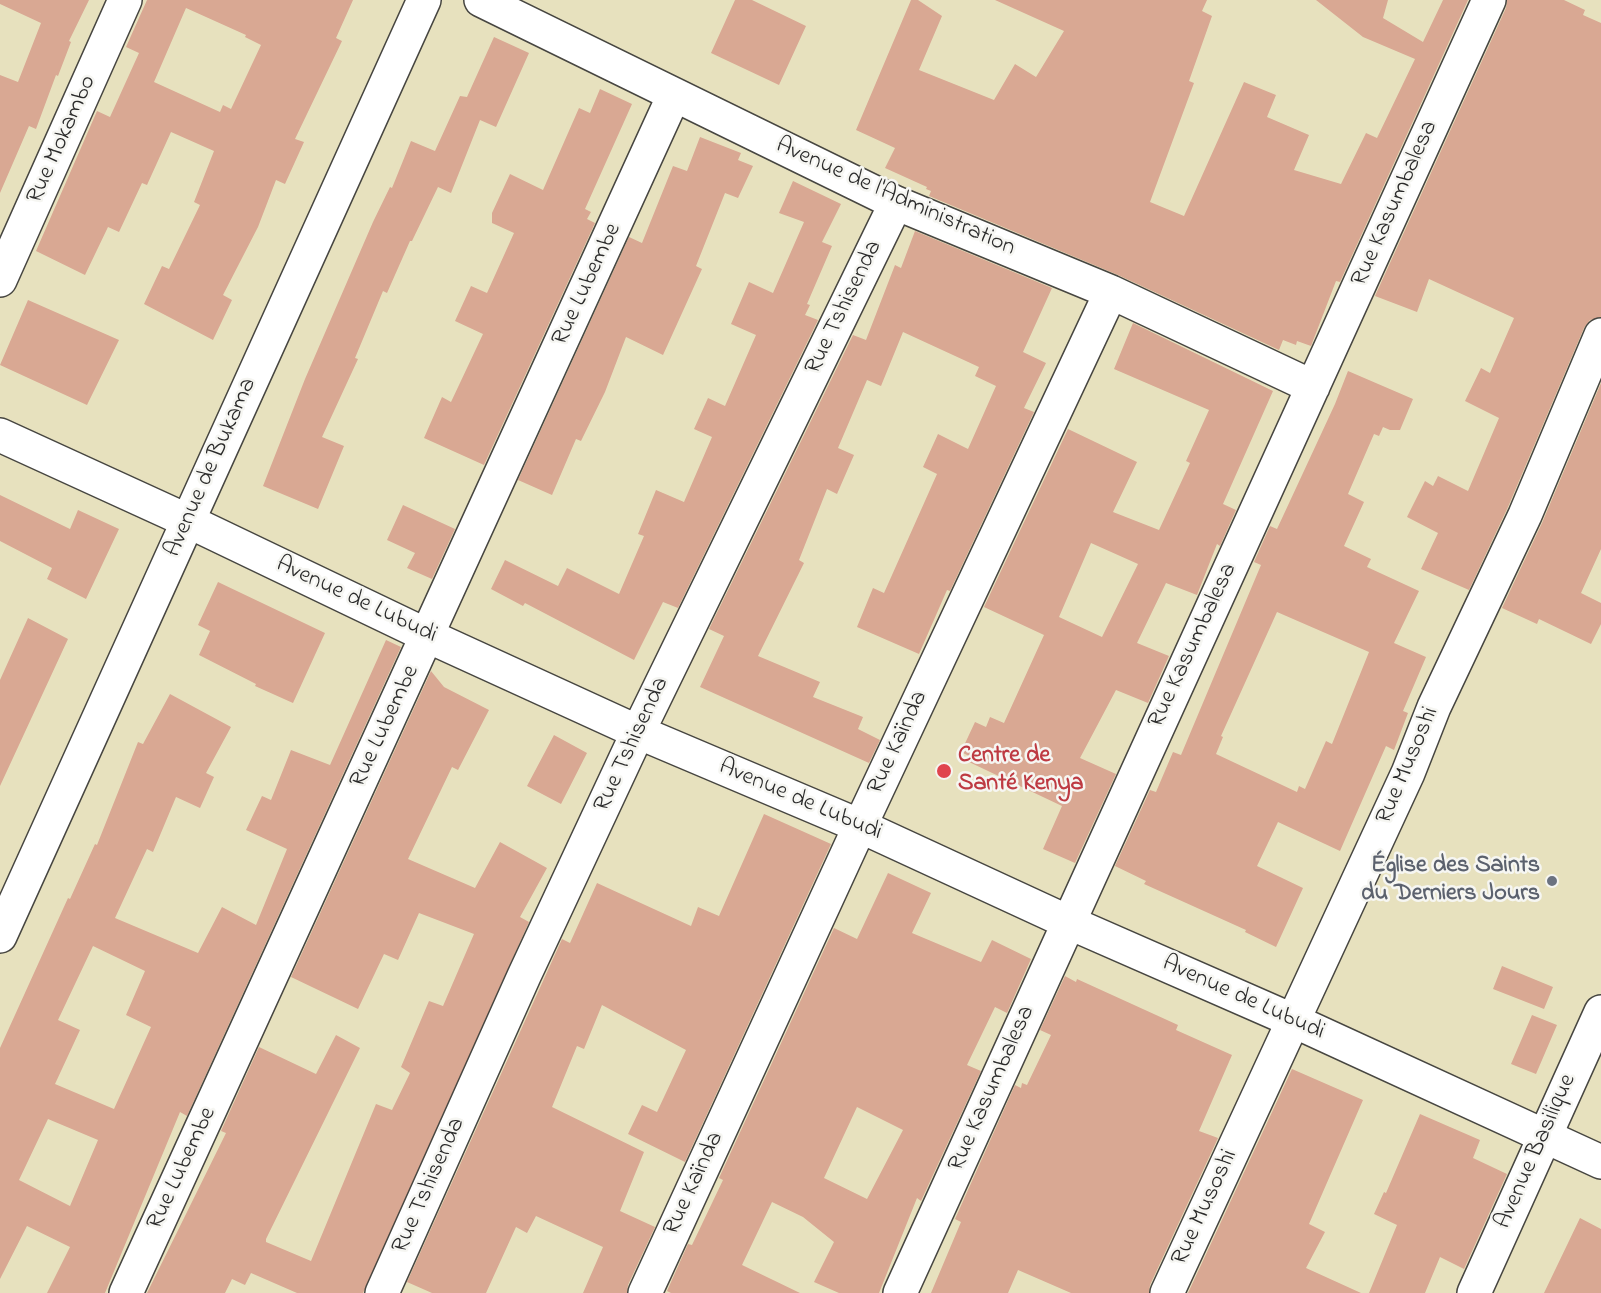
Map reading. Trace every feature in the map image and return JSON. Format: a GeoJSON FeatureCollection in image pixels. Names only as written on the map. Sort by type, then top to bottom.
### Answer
{"type":"FeatureCollection","features":[{"type":"Feature","properties":{"kind":"street","name":"Rue Mokambo"},"geometry":{"type":"LineString","coordinates":[[0,280],[125,0]]}},
{"type":"Feature","properties":{"kind":"street","name":"Avenue de Bukama"},"geometry":{"type":"LineString","coordinates":[[0,936],[424,0]]}},
{"type":"Feature","properties":{"kind":"street","name":"Avenue de l'Administration"},"geometry":{"type":"LineString","coordinates":[[481,0],[896,202],[1110,292],[1313,387]]}},
{"type":"Feature","properties":{"kind":"street","name":"Rue Kasumbalesa"},"geometry":{"type":"LineString","coordinates":[[900,1293],[1489,0]]}},
{"type":"Feature","properties":{"kind":"street","name":"Rue Lubembe"},"geometry":{"type":"LineString","coordinates":[[126,1293],[675,95]]}},
{"type":"Feature","properties":{"kind":"street","name":"Rue Tshisenda"},"geometry":{"type":"LineString","coordinates":[[382,1293],[524,976],[638,732],[896,202]]}},
{"type":"Feature","properties":{"kind":"street","name":"Rue Kaïnda"},"geometry":{"type":"LineString","coordinates":[[645,1293],[1110,292]]}},
{"type":"Feature","properties":{"kind":"street","name":"Rue Musoshi"},"geometry":{"type":"LineString","coordinates":[[1167,1293],[1408,773],[1434,707],[1525,515],[1601,335]]}},
{"type":"Feature","properties":{"kind":"street","name":"Avenue de Lubudi"},"geometry":{"type":"LineString","coordinates":[[0,435],[638,732],[860,826],[1601,1162]]}},
{"type":"Feature","properties":{"kind":"street","name":"Avenue Basilique"},"geometry":{"type":"LineString","coordinates":[[1474,1293],[1601,1012]]}},
{"type":"Feature","properties":{"kind":"building"},"geometry":{"type":"Polygon","coordinates":[[[0,0],[89,0],[69,41],[71,42],[36,129],[29,126],[0,193],[0,75],[18,82],[41,23],[0,4],[0,0]]]}},
{"type":"Feature","properties":{"kind":"building"},"geometry":{"type":"Polygon","coordinates":[[[147,0],[353,0],[336,38],[342,41],[295,139],[304,142],[285,184],[276,180],[258,227],[223,295],[232,300],[213,340],[144,304],[162,266],[169,269],[200,205],[194,202],[214,151],[171,132],[147,185],[142,183],[119,232],[108,227],[85,275],[36,251],[97,111],[110,117],[139,53],[126,47],[147,0]],[[186,8],[154,82],[220,112],[223,105],[231,109],[261,45],[245,37],[246,35],[186,8]]]}},
{"type":"Feature","properties":{"kind":"building"},"geometry":{"type":"Polygon","coordinates":[[[735,0],[752,0],[806,26],[779,85],[711,53],[735,0]]]}},
{"type":"Feature","properties":{"kind":"building"},"geometry":{"type":"Polygon","coordinates":[[[911,0],[918,0],[942,16],[919,70],[994,100],[1015,64],[1036,77],[1064,31],[995,0],[1207,0],[1202,11],[1212,16],[1189,81],[1194,83],[1150,202],[1184,216],[1244,82],[1276,95],[1267,117],[1309,135],[1294,170],[1341,184],[1366,133],[1377,138],[1415,59],[1363,37],[1316,0],[1388,0],[1383,18],[1423,42],[1443,0],[1468,0],[1340,282],[1336,281],[1311,346],[1297,341],[1296,345],[1283,340],[1279,350],[1118,275],[929,196],[931,191],[926,189],[927,187],[885,168],[895,148],[856,130],[911,0]]]}},
{"type":"Feature","properties":{"kind":"building"},"geometry":{"type":"Polygon","coordinates":[[[1507,0],[1564,0],[1585,10],[1583,15],[1601,23],[1601,317],[1590,320],[1584,328],[1508,507],[1469,590],[1421,569],[1438,533],[1407,517],[1425,481],[1433,486],[1438,476],[1468,491],[1499,418],[1465,401],[1481,368],[1490,373],[1514,318],[1429,279],[1417,312],[1375,296],[1506,8],[1507,0]]]}},
{"type":"Feature","properties":{"kind":"building"},"geometry":{"type":"Polygon","coordinates":[[[494,37],[529,53],[496,127],[480,120],[451,193],[438,187],[410,241],[387,293],[383,291],[355,358],[358,359],[322,437],[344,446],[318,509],[263,486],[305,379],[411,141],[435,151],[460,96],[467,97],[494,37]]]}},
{"type":"Feature","properties":{"kind":"building"},"geometry":{"type":"Polygon","coordinates":[[[600,89],[632,104],[585,209],[591,212],[587,219],[595,223],[484,465],[424,438],[442,397],[451,402],[483,334],[455,321],[471,286],[487,293],[514,233],[492,223],[492,213],[510,174],[543,190],[579,108],[590,113],[600,89]]]}},
{"type":"Feature","properties":{"kind":"building"},"geometry":{"type":"Polygon","coordinates":[[[700,137],[741,153],[738,160],[753,166],[738,198],[725,193],[696,266],[702,269],[663,355],[626,337],[605,392],[581,441],[576,439],[552,495],[518,480],[629,237],[642,243],[673,166],[687,171],[700,137]]]}},
{"type":"Feature","properties":{"kind":"building"},"geometry":{"type":"Polygon","coordinates":[[[793,181],[841,204],[822,242],[832,246],[807,304],[810,305],[805,315],[818,320],[678,608],[663,602],[634,660],[525,603],[523,606],[491,589],[505,560],[558,586],[567,568],[619,594],[644,536],[638,534],[656,490],[684,502],[712,437],[694,429],[708,398],[725,406],[756,335],[731,324],[749,282],[773,293],[804,222],[779,213],[793,181]]]}},
{"type":"Feature","properties":{"kind":"building"},"geometry":{"type":"Polygon","coordinates":[[[915,231],[1052,288],[1023,352],[1046,363],[1024,408],[1034,412],[950,591],[947,590],[919,654],[857,627],[873,588],[884,593],[937,474],[923,467],[938,434],[968,449],[996,386],[975,376],[979,367],[903,332],[881,386],[867,380],[838,448],[854,455],[837,494],[827,489],[799,560],[804,563],[758,656],[820,682],[813,697],[863,717],[858,729],[880,740],[869,763],[700,687],[724,636],[709,629],[853,335],[866,340],[895,265],[901,268],[915,231]]]}},
{"type":"Feature","properties":{"kind":"building"},"geometry":{"type":"Polygon","coordinates":[[[28,300],[119,340],[87,405],[0,365],[28,300]]]}},
{"type":"Feature","properties":{"kind":"building"},"geometry":{"type":"Polygon","coordinates":[[[1133,323],[1273,391],[1223,504],[1236,510],[1220,546],[1217,544],[1197,595],[1166,583],[1137,643],[1169,656],[1148,703],[1116,690],[1080,758],[1116,774],[1075,863],[1043,849],[1062,806],[969,762],[971,757],[961,752],[975,722],[986,727],[990,717],[1004,723],[1044,635],[984,607],[1068,429],[1137,462],[1113,512],[1159,530],[1190,463],[1186,461],[1209,410],[1114,369],[1133,323]],[[1091,543],[1059,617],[1102,637],[1138,564],[1091,543]]]}},
{"type":"Feature","properties":{"kind":"building"},"geometry":{"type":"Polygon","coordinates":[[[1348,371],[1413,399],[1400,430],[1383,427],[1379,436],[1374,434],[1348,494],[1364,502],[1344,546],[1371,559],[1367,567],[1419,591],[1394,643],[1426,657],[1403,711],[1408,713],[1394,750],[1386,746],[1340,851],[1278,822],[1257,866],[1303,888],[1276,947],[1245,932],[1246,930],[1144,884],[1146,881],[1115,866],[1150,790],[1156,792],[1173,752],[1181,755],[1261,565],[1254,562],[1270,526],[1277,529],[1348,371]],[[1277,612],[1221,736],[1223,737],[1216,754],[1297,792],[1299,786],[1305,789],[1326,741],[1332,744],[1369,652],[1277,612]]]}},
{"type":"Feature","properties":{"kind":"building"},"geometry":{"type":"Polygon","coordinates":[[[1601,383],[1601,549],[1581,593],[1601,603],[1601,624],[1591,644],[1539,619],[1537,624],[1502,608],[1542,523],[1601,383]]]}},
{"type":"Feature","properties":{"kind":"building"},"geometry":{"type":"Polygon","coordinates":[[[0,495],[70,529],[78,510],[119,529],[86,599],[47,579],[52,568],[0,541],[0,495]]]}},
{"type":"Feature","properties":{"kind":"building"},"geometry":{"type":"Polygon","coordinates":[[[403,505],[455,529],[432,579],[407,568],[415,553],[387,540],[403,505]]]}},
{"type":"Feature","properties":{"kind":"building"},"geometry":{"type":"Polygon","coordinates":[[[218,582],[325,633],[293,703],[255,686],[256,684],[199,655],[210,631],[198,625],[218,582]]]}},
{"type":"Feature","properties":{"kind":"building"},"geometry":{"type":"Polygon","coordinates":[[[28,618],[68,639],[0,786],[0,680],[28,618]]]}},
{"type":"Feature","properties":{"kind":"building"},"geometry":{"type":"Polygon","coordinates":[[[386,640],[401,647],[187,1116],[180,1112],[105,1293],[47,1293],[70,1247],[27,1226],[0,1279],[0,1048],[68,898],[70,899],[95,844],[97,845],[138,742],[143,744],[170,694],[231,727],[206,773],[214,777],[200,808],[176,797],[153,852],[147,849],[115,918],[198,953],[222,907],[256,925],[287,849],[246,830],[262,796],[271,800],[291,750],[330,765],[386,640]],[[93,946],[58,1020],[80,1030],[55,1084],[114,1109],[151,1027],[126,1015],[145,971],[93,946]],[[48,1119],[19,1180],[70,1206],[98,1140],[48,1119]]]}},
{"type":"Feature","properties":{"kind":"building"},"geometry":{"type":"Polygon","coordinates":[[[431,671],[444,687],[489,710],[458,770],[452,767],[408,859],[475,888],[500,842],[547,868],[520,917],[529,922],[363,1293],[297,1293],[251,1273],[245,1285],[232,1279],[225,1293],[147,1293],[226,1133],[221,1131],[259,1047],[316,1074],[336,1035],[360,1048],[266,1239],[266,1242],[311,1261],[376,1104],[392,1110],[410,1073],[401,1067],[429,1001],[443,1006],[474,934],[419,913],[398,960],[384,954],[358,1009],[291,977],[431,671]]]}},
{"type":"Feature","properties":{"kind":"building"},"geometry":{"type":"Polygon","coordinates":[[[554,735],[587,753],[561,804],[527,786],[554,735]]]}},
{"type":"Feature","properties":{"kind":"building"},"geometry":{"type":"Polygon","coordinates":[[[764,814],[831,844],[685,1162],[628,1134],[642,1105],[657,1112],[686,1050],[602,1005],[584,1049],[577,1046],[552,1107],[644,1152],[620,1211],[655,1227],[628,1285],[627,1293],[583,1293],[603,1247],[536,1216],[527,1233],[516,1227],[486,1293],[432,1293],[407,1282],[562,939],[570,943],[597,883],[691,926],[698,907],[719,916],[764,814]]]}},
{"type":"Feature","properties":{"kind":"building"},"geometry":{"type":"Polygon","coordinates":[[[888,873],[931,893],[912,933],[981,962],[992,940],[1031,959],[1007,1013],[995,1007],[967,1065],[981,1071],[921,1201],[917,1198],[879,1293],[839,1293],[814,1282],[834,1242],[803,1217],[772,1202],[742,1265],[800,1293],[671,1293],[667,1291],[688,1244],[692,1245],[723,1180],[719,1178],[834,928],[857,939],[888,873]],[[857,1107],[824,1178],[867,1199],[903,1130],[857,1107]]]}},
{"type":"Feature","properties":{"kind":"building"},"geometry":{"type":"Polygon","coordinates":[[[1502,966],[1553,987],[1544,1009],[1493,989],[1502,966]]]}},
{"type":"Feature","properties":{"kind":"building"},"geometry":{"type":"Polygon","coordinates":[[[1065,976],[1076,982],[1077,979],[1178,1025],[1176,1030],[1232,1055],[1199,1131],[1218,1138],[1150,1285],[1149,1293],[1071,1293],[1018,1270],[1008,1293],[931,1293],[961,1222],[955,1219],[1015,1085],[1021,1088],[1022,1083],[1027,1085],[1051,1035],[1040,1030],[1065,976]]]}},
{"type":"Feature","properties":{"kind":"building"},"geometry":{"type":"Polygon","coordinates":[[[1532,1015],[1557,1025],[1536,1074],[1511,1064],[1532,1015]]]}},
{"type":"Feature","properties":{"kind":"building"},"geometry":{"type":"Polygon","coordinates":[[[1292,1069],[1363,1100],[1309,1224],[1325,1232],[1306,1268],[1361,1293],[1188,1293],[1292,1069]]]}},
{"type":"Feature","properties":{"kind":"building"},"geometry":{"type":"Polygon","coordinates":[[[1420,1114],[1480,1140],[1473,1158],[1507,1174],[1464,1269],[1440,1257],[1425,1293],[1369,1293],[1397,1225],[1374,1214],[1384,1192],[1386,1193],[1420,1114]]]}},
{"type":"Feature","properties":{"kind":"building"},"geometry":{"type":"Polygon","coordinates":[[[1580,1218],[1601,1229],[1601,1293],[1544,1293],[1580,1218]]]}},
{"type":"Feature","properties":{"kind":"place","name":"Centre de Santé Kenya"},"geometry":{"type":"Point","coordinates":[944,771]}},
{"type":"Feature","properties":{"kind":"place","name":"Église des Saints du Derniers Jours"},"geometry":{"type":"Point","coordinates":[1552,881]}}]}
